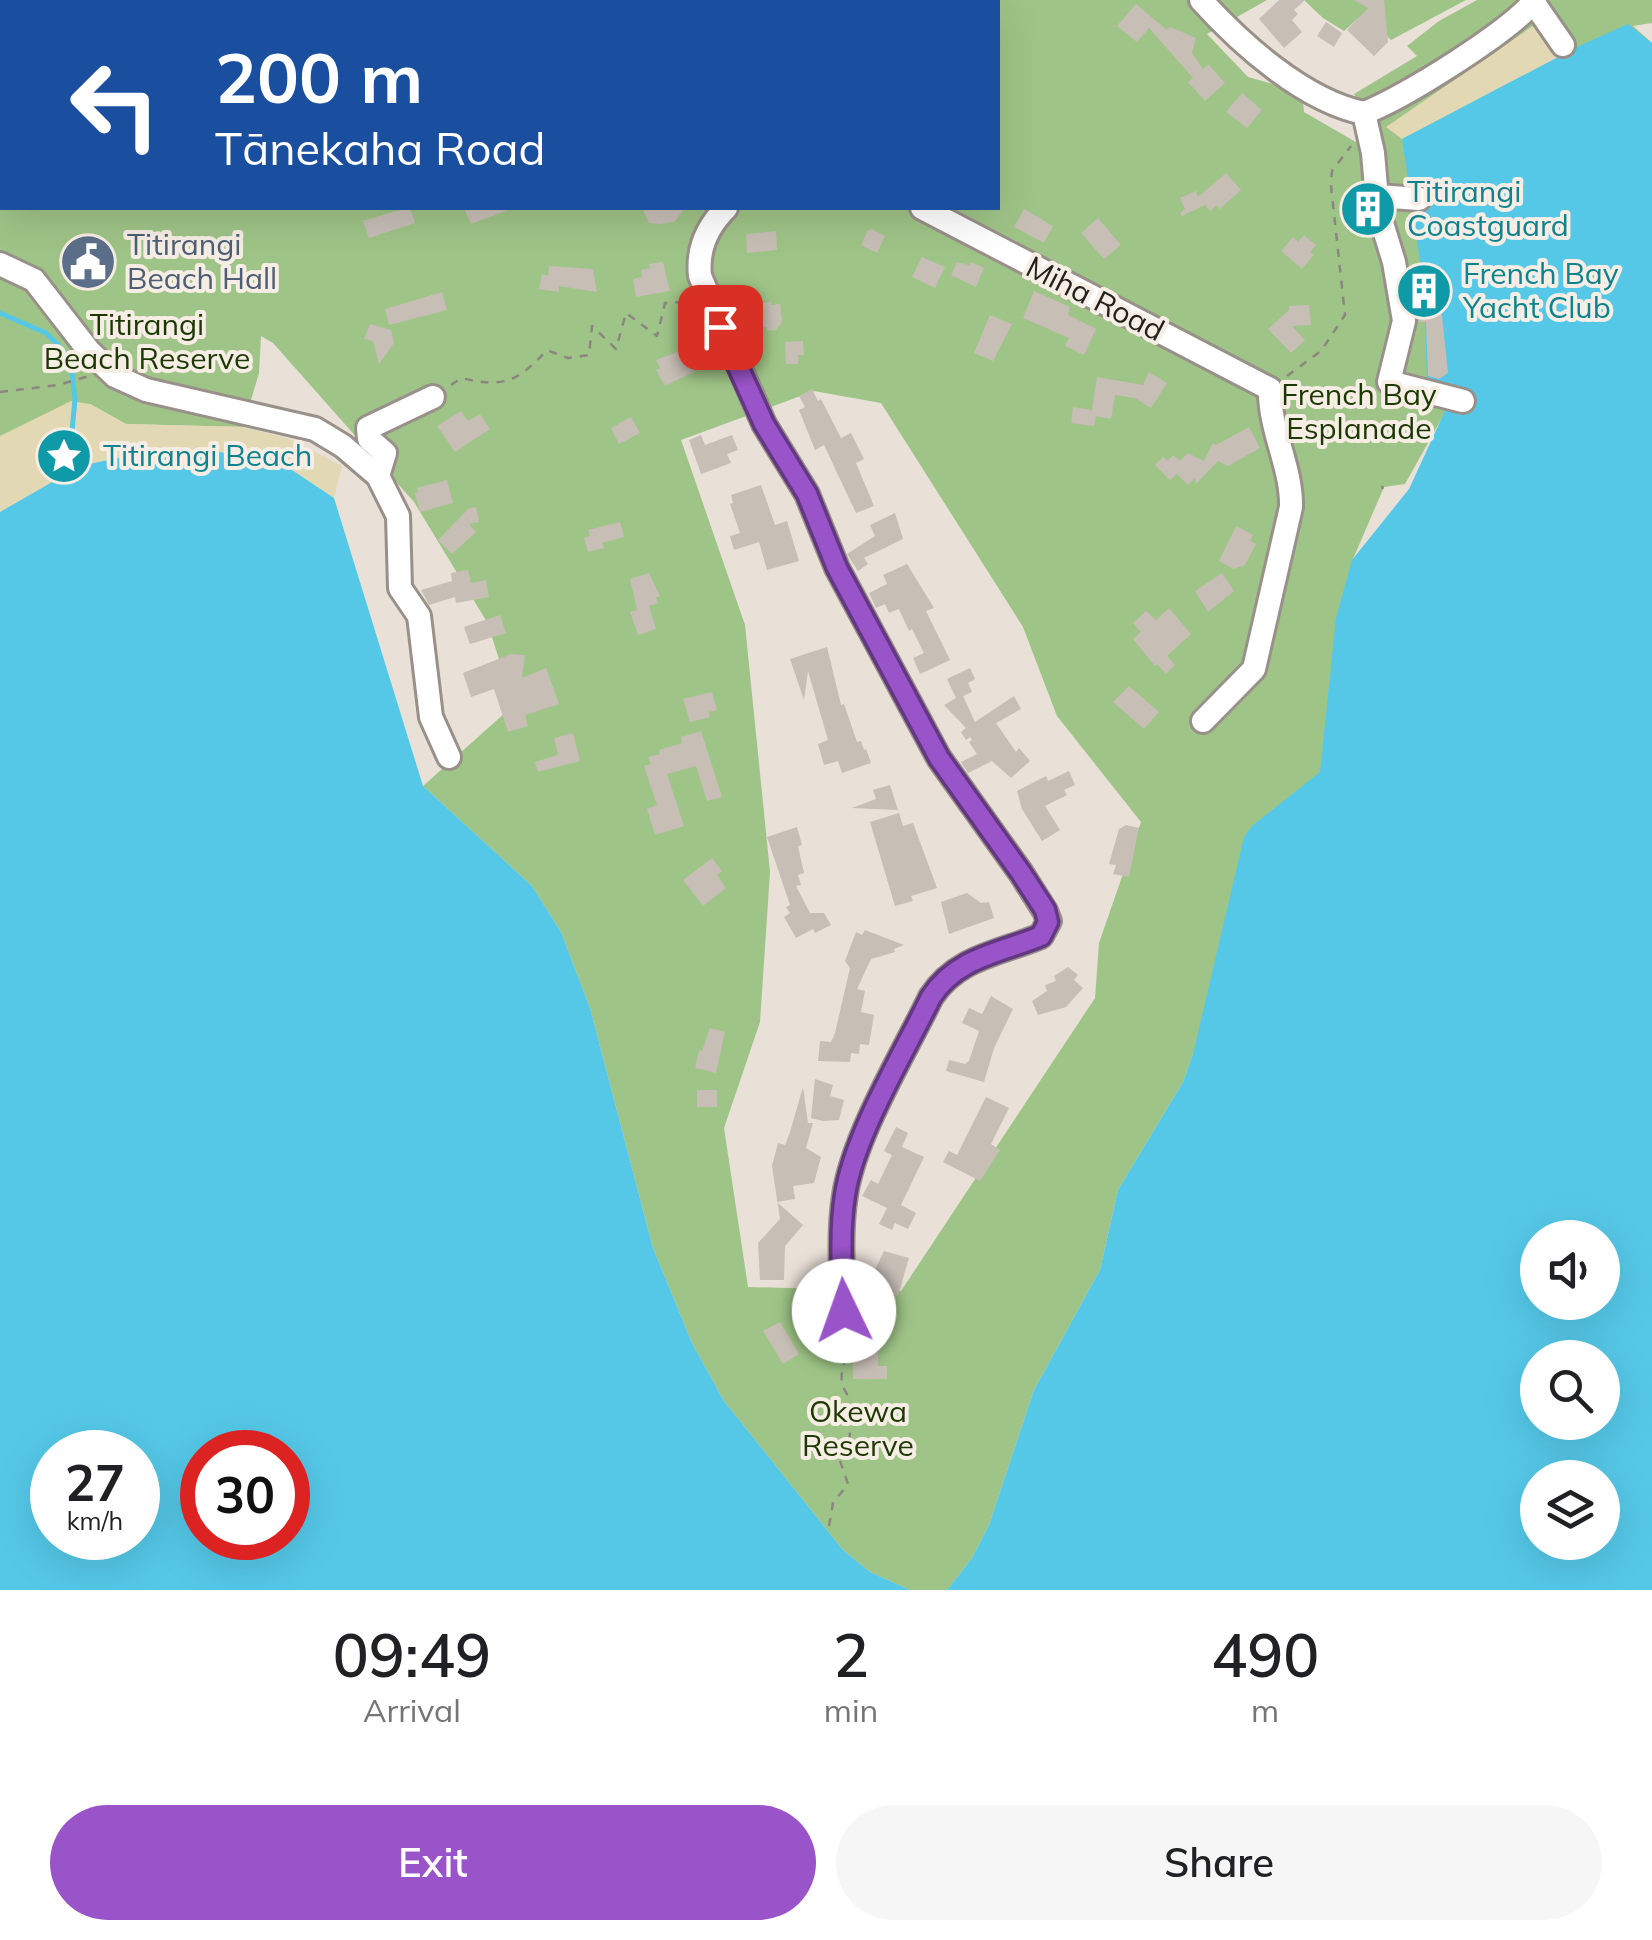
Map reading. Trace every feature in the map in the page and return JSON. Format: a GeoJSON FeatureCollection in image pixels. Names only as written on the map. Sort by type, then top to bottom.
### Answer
{"type":"FeatureCollection","features":[{"type":"Feature","properties":{"kind":"street"},"geometry":{"type":"LineString","coordinates":[[1201,0],[1289,80],[1364,113],[1390,103],[1514,20],[1534,2],[1564,46]]}},
{"type":"Feature","properties":{"kind":"street"},"geometry":{"type":"LineString","coordinates":[[1364,113],[1404,321],[1390,382],[1463,400]]}},
{"type":"Feature","properties":{"kind":"street"},"geometry":{"type":"LineString","coordinates":[[1377,196],[1419,199]]}},
{"type":"Feature","properties":{"kind":"street"},"geometry":{"type":"LineString","coordinates":[[724,210],[708,231],[701,251],[700,276],[764,424],[807,494],[837,568],[939,758],[1045,910],[1048,926],[1041,936],[970,960],[948,976],[931,997],[860,1143],[850,1174],[841,1234],[844,1311]]}},
{"type":"Feature","properties":{"kind":"street","name":"Miha Road"},"geometry":{"type":"LineString","coordinates":[[926,210],[1270,389]]}},
{"type":"Feature","properties":{"kind":"street"},"geometry":{"type":"LineString","coordinates":[[0,264],[34,280],[88,351],[115,376],[146,390],[315,429],[343,446],[378,476],[398,516],[400,588],[419,616],[431,718],[449,757]]}},
{"type":"Feature","properties":{"kind":"street"},"geometry":{"type":"LineString","coordinates":[[1203,721],[1254,669],[1291,507],[1274,434],[1270,389]]}},
{"type":"Feature","properties":{"kind":"street"},"geometry":{"type":"LineString","coordinates":[[378,476],[384,454],[369,439],[368,428],[434,398]]}},
{"type":"Feature","properties":{"kind":"path"},"geometry":{"type":"LineString","coordinates":[[1270,389],[1320,352],[1345,315],[1331,186],[1332,170],[1354,142]]}},
{"type":"Feature","properties":{"kind":"path"},"geometry":{"type":"LineString","coordinates":[[434,398],[461,378],[490,384],[524,374],[548,350],[568,358],[589,355],[592,326],[616,349],[626,313],[657,336],[666,303],[691,302],[706,295]]}},
{"type":"Feature","properties":{"kind":"path"},"geometry":{"type":"LineString","coordinates":[[0,392],[79,379]]}},
{"type":"Feature","properties":{"kind":"path"},"geometry":{"type":"LineString","coordinates":[[828,1526],[833,1503],[848,1484],[839,1458],[849,1445],[850,1432],[842,1413],[847,1394],[841,1386],[841,1373],[848,1351],[843,1334],[844,1311]]}},
{"type":"Feature","properties":{"kind":"green space"},"geometry":{"type":"Polygon","coordinates":[[[1000,0],[1267,0],[1207,34],[1248,77],[1302,92],[1304,112],[1361,145],[1378,132],[1354,94],[1417,56],[1407,46],[1439,21],[1477,0],[1652,0],[1652,23],[1633,26],[1652,43],[1405,484],[1384,487],[1353,559],[1441,598],[1193,1054],[1183,1082],[1118,1190],[1100,1270],[1034,1390],[989,1525],[972,1558],[947,1590],[910,1590],[870,1572],[843,1550],[724,1401],[692,1343],[653,1248],[590,1008],[561,932],[532,886],[423,786],[514,705],[487,622],[414,502],[273,343],[261,336],[259,373],[243,427],[126,424],[90,404],[0,436],[0,210],[1000,210],[1000,0]],[[814,391],[681,440],[745,625],[770,872],[760,1022],[724,1128],[748,1287],[901,1291],[1095,998],[1099,943],[1141,822],[1057,716],[1023,627],[881,403],[814,391]]]}},
{"type":"Feature","properties":{"kind":"green space"},"geometry":{"type":"Polygon","coordinates":[[[1304,0],[1466,0],[1391,40],[1363,14],[1344,31],[1304,0]]]}},
{"type":"Feature","properties":{"kind":"sand"},"geometry":{"type":"Polygon","coordinates":[[[1540,21],[1560,57],[1402,139],[1386,127],[1540,21]]]}},
{"type":"Feature","properties":{"kind":"sand","name":"Titirangi Beach"},"geometry":{"type":"Polygon","coordinates":[[[71,401],[90,404],[126,424],[243,427],[290,439],[342,466],[334,498],[277,460],[219,452],[146,452],[80,466],[0,512],[0,436],[71,401]]]}},
{"type":"Feature","properties":{"kind":"water"},"geometry":{"type":"Polygon","coordinates":[[[1628,24],[1652,43],[1652,1590],[947,1590],[972,1558],[989,1525],[1034,1390],[1100,1270],[1118,1190],[1183,1082],[1244,837],[1252,826],[1320,772],[1336,618],[1352,560],[1409,489],[1444,413],[1452,385],[1427,380],[1424,288],[1402,139],[1628,24]]]}},
{"type":"Feature","properties":{"kind":"water"},"geometry":{"type":"Polygon","coordinates":[[[146,452],[219,452],[277,460],[334,498],[423,786],[532,886],[561,932],[590,1008],[653,1248],[692,1343],[724,1401],[843,1550],[870,1572],[910,1590],[0,1590],[0,512],[80,466],[146,452]]]}},
{"type":"Feature","properties":{"kind":"building"},"geometry":{"type":"Polygon","coordinates":[[[1279,0],[1305,0],[1294,10],[1298,14],[1292,20],[1302,32],[1284,48],[1259,19],[1279,0]]]}},
{"type":"Feature","properties":{"kind":"building"},"geometry":{"type":"Polygon","coordinates":[[[1354,0],[1384,0],[1388,42],[1374,56],[1347,30],[1368,8],[1354,0]]]}},
{"type":"Feature","properties":{"kind":"building"},"geometry":{"type":"Polygon","coordinates":[[[1136,4],[1167,30],[1170,27],[1196,38],[1192,53],[1203,69],[1208,64],[1225,83],[1205,101],[1188,82],[1193,78],[1149,28],[1137,42],[1117,26],[1136,4]]]}},
{"type":"Feature","properties":{"kind":"building"},"geometry":{"type":"Polygon","coordinates":[[[1326,22],[1342,33],[1334,47],[1317,36],[1326,22]]]}},
{"type":"Feature","properties":{"kind":"building"},"geometry":{"type":"Polygon","coordinates":[[[1242,93],[1262,110],[1247,128],[1226,112],[1242,93]]]}},
{"type":"Feature","properties":{"kind":"building"},"geometry":{"type":"Polygon","coordinates":[[[1226,173],[1241,190],[1220,209],[1216,205],[1210,211],[1205,205],[1182,216],[1180,213],[1185,209],[1180,198],[1196,191],[1198,197],[1226,173]]]}},
{"type":"Feature","properties":{"kind":"building"},"geometry":{"type":"Polygon","coordinates":[[[1024,209],[1053,226],[1044,243],[1014,227],[1024,209]]]}},
{"type":"Feature","properties":{"kind":"building"},"geometry":{"type":"Polygon","coordinates":[[[411,210],[415,223],[369,238],[363,221],[411,210]]]}},
{"type":"Feature","properties":{"kind":"building"},"geometry":{"type":"Polygon","coordinates":[[[465,210],[508,210],[471,224],[465,210]]]}},
{"type":"Feature","properties":{"kind":"building"},"geometry":{"type":"Polygon","coordinates":[[[643,210],[683,210],[674,222],[649,223],[643,210]]]}},
{"type":"Feature","properties":{"kind":"building"},"geometry":{"type":"Polygon","coordinates":[[[1098,218],[1121,245],[1104,259],[1081,233],[1098,218]]]}},
{"type":"Feature","properties":{"kind":"building"},"geometry":{"type":"Polygon","coordinates":[[[872,229],[885,236],[877,253],[861,245],[872,229]]]}},
{"type":"Feature","properties":{"kind":"building"},"geometry":{"type":"Polygon","coordinates":[[[776,231],[777,250],[747,253],[746,234],[776,231]]]}},
{"type":"Feature","properties":{"kind":"building"},"geometry":{"type":"Polygon","coordinates":[[[1304,235],[1316,245],[1310,252],[1314,255],[1302,269],[1281,251],[1293,237],[1298,242],[1304,235]]]}},
{"type":"Feature","properties":{"kind":"building","name":"Titirangi Beach Hall"},"geometry":{"type":"Polygon","coordinates":[[[76,244],[111,254],[105,276],[66,265],[76,244]]]}},
{"type":"Feature","properties":{"kind":"building"},"geometry":{"type":"Polygon","coordinates":[[[922,257],[945,267],[935,288],[912,277],[922,257]]]}},
{"type":"Feature","properties":{"kind":"building"},"geometry":{"type":"Polygon","coordinates":[[[663,262],[670,291],[636,297],[633,279],[642,277],[641,270],[650,268],[649,264],[663,262]]]}},
{"type":"Feature","properties":{"kind":"building"},"geometry":{"type":"Polygon","coordinates":[[[957,262],[971,262],[984,268],[976,287],[951,275],[957,262]]]}},
{"type":"Feature","properties":{"kind":"building"},"geometry":{"type":"Polygon","coordinates":[[[549,266],[593,269],[597,292],[559,286],[559,292],[539,289],[542,274],[548,276],[549,266]]]}},
{"type":"Feature","properties":{"kind":"building"},"geometry":{"type":"Polygon","coordinates":[[[1437,268],[1448,373],[1439,379],[1428,376],[1426,322],[1419,322],[1411,270],[1437,268]]]}},
{"type":"Feature","properties":{"kind":"building"},"geometry":{"type":"Polygon","coordinates":[[[1034,291],[1070,307],[1068,315],[1096,329],[1084,355],[1065,346],[1069,338],[1023,318],[1034,291]]]}},
{"type":"Feature","properties":{"kind":"building"},"geometry":{"type":"Polygon","coordinates":[[[442,292],[447,310],[389,325],[385,309],[442,292]]]}},
{"type":"Feature","properties":{"kind":"building"},"geometry":{"type":"Polygon","coordinates":[[[754,304],[780,304],[782,322],[776,330],[757,328],[754,304]]]}},
{"type":"Feature","properties":{"kind":"building"},"geometry":{"type":"Polygon","coordinates":[[[1309,305],[1311,325],[1292,326],[1305,340],[1291,353],[1268,329],[1289,306],[1309,305]]]}},
{"type":"Feature","properties":{"kind":"building"},"geometry":{"type":"Polygon","coordinates":[[[990,315],[1012,324],[993,361],[974,353],[990,315]]]}},
{"type":"Feature","properties":{"kind":"building"},"geometry":{"type":"Polygon","coordinates":[[[370,324],[391,330],[394,343],[379,364],[373,341],[364,339],[370,324]]]}},
{"type":"Feature","properties":{"kind":"building"},"geometry":{"type":"Polygon","coordinates":[[[803,341],[804,355],[798,355],[798,364],[786,364],[785,342],[803,341]]]}},
{"type":"Feature","properties":{"kind":"building"},"geometry":{"type":"Polygon","coordinates":[[[682,350],[685,355],[694,350],[700,364],[692,368],[694,372],[665,386],[656,370],[660,368],[656,360],[682,350]]]}},
{"type":"Feature","properties":{"kind":"building"},"geometry":{"type":"Polygon","coordinates":[[[1149,372],[1167,383],[1151,408],[1135,398],[1115,395],[1111,419],[1096,416],[1094,426],[1071,423],[1073,407],[1092,410],[1097,377],[1143,385],[1149,372]]]}},
{"type":"Feature","properties":{"kind":"building"},"geometry":{"type":"Polygon","coordinates":[[[812,389],[841,438],[851,433],[864,459],[856,463],[874,506],[856,513],[824,445],[815,450],[799,410],[805,407],[799,396],[812,389]]]}},
{"type":"Feature","properties":{"kind":"building"},"geometry":{"type":"Polygon","coordinates":[[[461,411],[468,421],[480,414],[490,429],[455,452],[437,426],[461,411]]]}},
{"type":"Feature","properties":{"kind":"building"},"geometry":{"type":"Polygon","coordinates":[[[631,417],[640,433],[619,444],[611,428],[631,417]]]}},
{"type":"Feature","properties":{"kind":"building"},"geometry":{"type":"Polygon","coordinates":[[[1249,427],[1260,448],[1228,466],[1218,461],[1196,484],[1195,478],[1188,485],[1177,474],[1170,480],[1155,465],[1163,457],[1168,461],[1173,455],[1180,461],[1188,453],[1204,461],[1213,443],[1216,445],[1249,427]]]}},
{"type":"Feature","properties":{"kind":"building"},"geometry":{"type":"Polygon","coordinates":[[[701,435],[705,445],[732,435],[738,450],[727,454],[731,463],[701,474],[689,440],[701,435]]]}},
{"type":"Feature","properties":{"kind":"building"},"geometry":{"type":"Polygon","coordinates":[[[447,480],[453,503],[420,512],[417,488],[447,480]]]}},
{"type":"Feature","properties":{"kind":"building"},"geometry":{"type":"Polygon","coordinates":[[[761,485],[775,525],[787,521],[799,561],[767,570],[759,542],[734,550],[730,536],[740,533],[730,504],[731,495],[761,485]]]}},
{"type":"Feature","properties":{"kind":"building"},"geometry":{"type":"Polygon","coordinates":[[[476,507],[479,522],[469,524],[476,532],[452,554],[438,540],[468,509],[476,507]]]}},
{"type":"Feature","properties":{"kind":"building"},"geometry":{"type":"Polygon","coordinates":[[[895,513],[903,539],[864,558],[868,564],[858,571],[847,554],[875,536],[870,525],[895,513]]]}},
{"type":"Feature","properties":{"kind":"building"},"geometry":{"type":"Polygon","coordinates":[[[620,522],[624,537],[588,552],[584,538],[590,536],[588,530],[620,522]]]}},
{"type":"Feature","properties":{"kind":"building"},"geometry":{"type":"Polygon","coordinates":[[[1236,526],[1253,535],[1250,541],[1256,544],[1245,565],[1234,569],[1219,561],[1236,526]]]}},
{"type":"Feature","properties":{"kind":"building"},"geometry":{"type":"Polygon","coordinates":[[[907,564],[934,608],[926,611],[950,660],[920,674],[913,658],[924,653],[912,629],[909,631],[899,609],[889,613],[885,604],[876,608],[869,593],[887,584],[883,575],[907,564]]]}},
{"type":"Feature","properties":{"kind":"building"},"geometry":{"type":"Polygon","coordinates":[[[468,570],[471,583],[486,580],[489,597],[456,603],[455,597],[429,605],[421,590],[452,581],[451,573],[468,570]]]}},
{"type":"Feature","properties":{"kind":"building"},"geometry":{"type":"Polygon","coordinates":[[[649,573],[660,596],[656,598],[658,603],[649,606],[656,629],[638,635],[630,612],[637,610],[630,579],[649,573]]]}},
{"type":"Feature","properties":{"kind":"building"},"geometry":{"type":"Polygon","coordinates":[[[1222,573],[1234,591],[1208,612],[1195,591],[1222,573]]]}},
{"type":"Feature","properties":{"kind":"building"},"geometry":{"type":"Polygon","coordinates":[[[1169,608],[1191,634],[1167,656],[1175,665],[1166,674],[1133,639],[1141,632],[1133,623],[1146,611],[1156,620],[1169,608]]]}},
{"type":"Feature","properties":{"kind":"building"},"geometry":{"type":"Polygon","coordinates":[[[500,615],[506,633],[470,644],[464,627],[500,615]]]}},
{"type":"Feature","properties":{"kind":"building"},"geometry":{"type":"Polygon","coordinates":[[[827,647],[841,705],[844,704],[857,742],[861,741],[871,763],[842,773],[838,761],[824,765],[818,744],[828,740],[808,671],[804,700],[790,659],[827,647]]]}},
{"type":"Feature","properties":{"kind":"building"},"geometry":{"type":"Polygon","coordinates":[[[511,654],[525,655],[522,678],[546,668],[559,704],[525,715],[528,726],[508,732],[494,689],[471,697],[463,673],[511,654]]]}},
{"type":"Feature","properties":{"kind":"building"},"geometry":{"type":"Polygon","coordinates":[[[970,668],[975,679],[968,683],[972,692],[963,696],[975,722],[1014,696],[1021,709],[996,723],[1016,752],[1019,748],[1030,761],[1011,778],[992,761],[968,773],[961,762],[977,754],[970,737],[966,740],[961,732],[966,728],[944,705],[956,698],[947,679],[970,668]]]}},
{"type":"Feature","properties":{"kind":"building"},"geometry":{"type":"Polygon","coordinates":[[[1129,686],[1159,712],[1144,729],[1113,702],[1129,686]]]}},
{"type":"Feature","properties":{"kind":"building"},"geometry":{"type":"Polygon","coordinates":[[[712,692],[717,710],[709,712],[710,717],[690,722],[683,699],[712,692]]]}},
{"type":"Feature","properties":{"kind":"building"},"geometry":{"type":"Polygon","coordinates":[[[701,731],[722,797],[707,801],[696,766],[667,774],[684,826],[655,835],[647,809],[657,805],[644,766],[651,764],[648,757],[660,754],[659,750],[682,743],[681,737],[701,731]]]}},
{"type":"Feature","properties":{"kind":"building"},"geometry":{"type":"Polygon","coordinates":[[[573,733],[580,761],[538,772],[535,762],[558,755],[554,738],[573,733]]]}},
{"type":"Feature","properties":{"kind":"building"},"geometry":{"type":"Polygon","coordinates":[[[1069,771],[1075,785],[1064,790],[1067,795],[1045,806],[1060,830],[1042,841],[1022,809],[1017,791],[1046,776],[1048,781],[1069,771]]]}},
{"type":"Feature","properties":{"kind":"building"},"geometry":{"type":"Polygon","coordinates":[[[890,785],[898,810],[852,808],[876,799],[873,790],[890,785]]]}},
{"type":"Feature","properties":{"kind":"building"},"geometry":{"type":"Polygon","coordinates":[[[899,813],[903,826],[913,823],[937,888],[895,906],[870,822],[899,813]]]}},
{"type":"Feature","properties":{"kind":"building"},"geometry":{"type":"Polygon","coordinates":[[[1126,825],[1139,828],[1129,877],[1113,874],[1116,865],[1109,864],[1119,829],[1126,825]]]}},
{"type":"Feature","properties":{"kind":"building"},"geometry":{"type":"Polygon","coordinates":[[[797,827],[804,873],[798,875],[801,885],[796,886],[810,913],[824,913],[831,925],[796,938],[784,917],[790,913],[786,907],[790,905],[767,837],[797,827]]]}},
{"type":"Feature","properties":{"kind":"building"},"geometry":{"type":"Polygon","coordinates":[[[712,858],[722,871],[717,875],[726,888],[703,906],[683,880],[712,858]]]}},
{"type":"Feature","properties":{"kind":"building"},"geometry":{"type":"Polygon","coordinates":[[[967,893],[981,903],[989,902],[994,918],[949,934],[941,902],[967,893]]]}},
{"type":"Feature","properties":{"kind":"building"},"geometry":{"type":"Polygon","coordinates":[[[865,930],[904,945],[871,959],[857,989],[865,991],[861,1012],[874,1015],[869,1045],[860,1044],[859,1054],[851,1053],[850,1062],[818,1061],[820,1041],[831,1042],[835,1033],[850,968],[845,961],[856,932],[862,935],[865,930]]]}},
{"type":"Feature","properties":{"kind":"building"},"geometry":{"type":"Polygon","coordinates":[[[1068,967],[1078,975],[1074,980],[1083,988],[1066,1007],[1038,1015],[1032,1001],[1047,991],[1045,985],[1056,981],[1054,976],[1068,967]]]}},
{"type":"Feature","properties":{"kind":"building"},"geometry":{"type":"Polygon","coordinates":[[[991,996],[1013,1009],[994,1048],[984,1082],[946,1071],[949,1060],[965,1064],[969,1061],[979,1031],[962,1023],[969,1008],[982,1014],[991,996]]]}},
{"type":"Feature","properties":{"kind":"building"},"geometry":{"type":"Polygon","coordinates":[[[710,1028],[725,1032],[716,1073],[695,1068],[710,1028]]]}},
{"type":"Feature","properties":{"kind":"building"},"geometry":{"type":"Polygon","coordinates":[[[815,1079],[833,1085],[830,1096],[844,1100],[839,1120],[811,1118],[815,1079]]]}},
{"type":"Feature","properties":{"kind":"building"},"geometry":{"type":"Polygon","coordinates":[[[803,1087],[808,1123],[813,1123],[806,1148],[821,1157],[814,1183],[793,1186],[795,1199],[777,1202],[772,1166],[778,1143],[785,1145],[803,1087]]]}},
{"type":"Feature","properties":{"kind":"building"},"geometry":{"type":"Polygon","coordinates":[[[697,1090],[717,1090],[717,1107],[697,1107],[697,1090]]]}},
{"type":"Feature","properties":{"kind":"building"},"geometry":{"type":"Polygon","coordinates":[[[986,1097],[1009,1108],[991,1144],[1000,1150],[980,1181],[943,1162],[949,1151],[957,1155],[986,1097]]]}},
{"type":"Feature","properties":{"kind":"building"},"geometry":{"type":"Polygon","coordinates":[[[896,1127],[908,1133],[902,1147],[924,1157],[901,1205],[916,1213],[908,1229],[895,1223],[892,1230],[879,1224],[887,1208],[862,1196],[871,1180],[878,1184],[892,1155],[884,1151],[896,1127]]]}},
{"type":"Feature","properties":{"kind":"building"},"geometry":{"type":"Polygon","coordinates":[[[778,1202],[803,1225],[785,1246],[784,1280],[760,1280],[758,1243],[780,1219],[778,1202]]]}},
{"type":"Feature","properties":{"kind":"building"},"geometry":{"type":"Polygon","coordinates":[[[884,1251],[909,1258],[898,1296],[880,1291],[881,1286],[875,1285],[878,1273],[874,1272],[884,1251]]]}},
{"type":"Feature","properties":{"kind":"building"},"geometry":{"type":"Polygon","coordinates":[[[780,1322],[799,1354],[783,1364],[763,1331],[780,1322]]]}},
{"type":"Feature","properties":{"kind":"building"},"geometry":{"type":"Polygon","coordinates":[[[853,1350],[878,1350],[878,1366],[887,1366],[887,1379],[853,1379],[853,1350]]]}},
{"type":"Feature","properties":{"kind":"waterway"},"geometry":{"type":"LineString","coordinates":[[0,313],[46,333],[71,365],[75,399],[71,442],[80,466]]}},
{"type":"Feature","properties":{"kind":"place","name":"Titirangi Coastguard"},"geometry":{"type":"Point","coordinates":[1368,209]}},
{"type":"Feature","properties":{"kind":"place","name":"Titirangi Beach Hall"},"geometry":{"type":"Point","coordinates":[88,262]}},
{"type":"Feature","properties":{"kind":"place","name":"French Bay Yacht Club"},"geometry":{"type":"Point","coordinates":[1424,291]}},
{"type":"Feature","properties":{"kind":"place","name":"Titirangi Beach"},"geometry":{"type":"Point","coordinates":[64,456]}},
{"type":"Feature","properties":{"kind":"route"},"geometry":{"type":"LineString","coordinates":[[720,327],[764,424],[807,494],[837,568],[939,758],[1021,873],[1045,910],[1048,922],[1041,936],[970,960],[948,976],[931,997],[860,1143],[850,1174],[841,1234],[844,1311]]}},
{"type":"Feature","properties":{"kind":"park label","name":"Titirangi Beach Reserve"},"geometry":{"type":"Point","coordinates":[147,342]}},
{"type":"Feature","properties":{"kind":"park label","name":"French Bay Esplanade"},"geometry":{"type":"Point","coordinates":[1359,412]}},
{"type":"Feature","properties":{"kind":"park label","name":"Okewa Reserve"},"geometry":{"type":"Point","coordinates":[858,1429]}}]}
